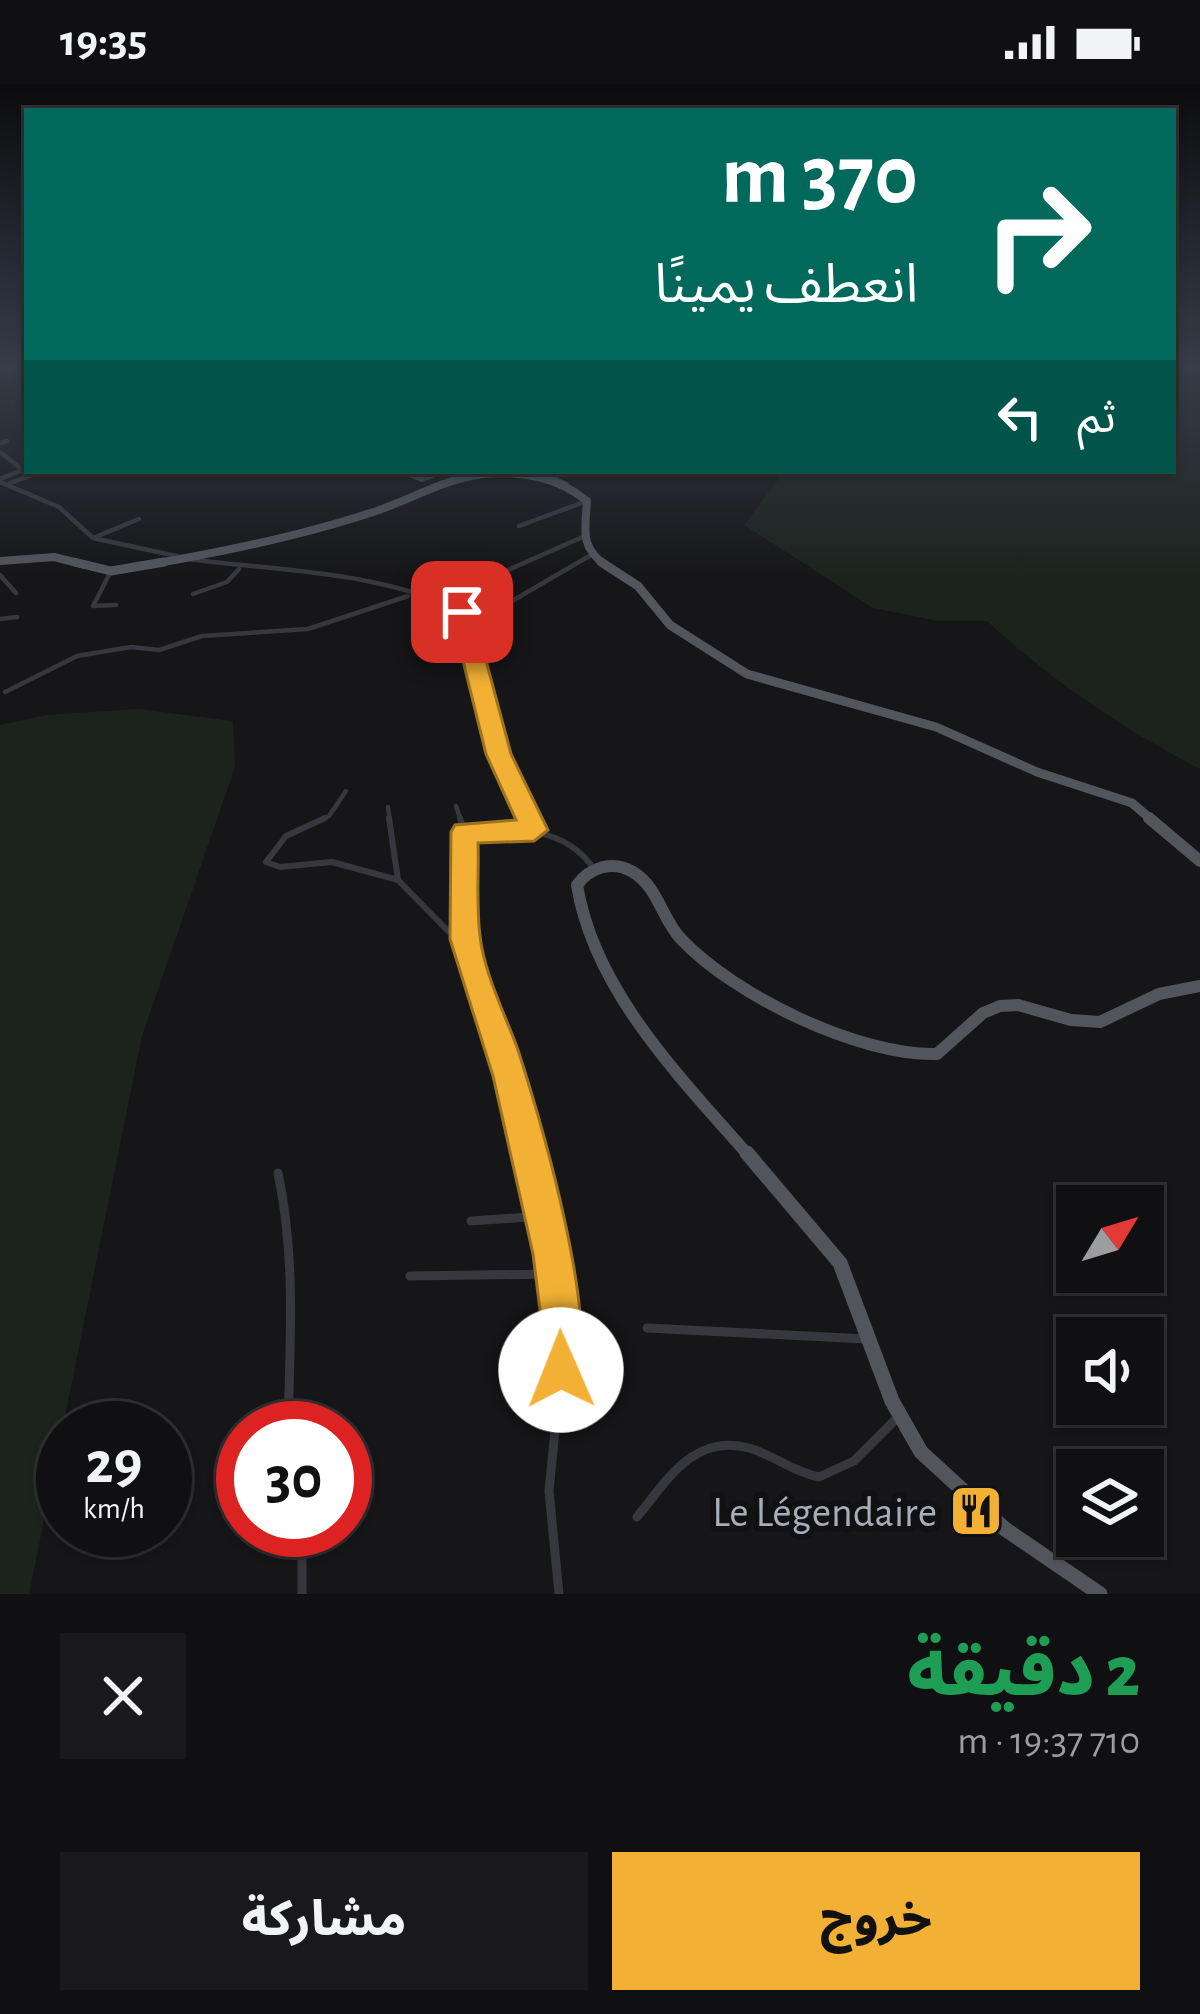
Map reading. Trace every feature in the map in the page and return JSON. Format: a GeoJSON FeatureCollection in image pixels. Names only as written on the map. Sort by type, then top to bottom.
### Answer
{"type":"FeatureCollection","features":[{"type":"Feature","properties":{"kind":"main road"},"geometry":{"type":"LineString","coordinates":[[0,561],[59,558],[111,571],[307,533],[475,475],[518,474],[566,485]]}},
{"type":"Feature","properties":{"kind":"main road"},"geometry":{"type":"LineString","coordinates":[[545,474],[587,501],[585,536],[591,555],[638,586],[681,633],[747,674],[936,727],[1037,772],[1132,803],[1200,861]]}},
{"type":"Feature","properties":{"kind":"main road"},"geometry":{"type":"LineString","coordinates":[[1100,1594],[1082,1589],[922,1452],[899,1417],[853,1279],[700,1095],[595,953],[575,904],[581,876],[607,865],[628,869],[644,880],[678,936],[749,986],[828,1030],[902,1056],[937,1054],[983,1013],[1000,1006],[1018,1005],[1071,1021],[1100,1022],[1159,994],[1200,986]]}},
{"type":"Feature","properties":{"kind":"street"},"geometry":{"type":"LineString","coordinates":[[2,482],[33,474]]}},
{"type":"Feature","properties":{"kind":"street"},"geometry":{"type":"LineString","coordinates":[[2,482],[59,507],[93,538],[239,569],[339,578],[440,600],[467,620],[493,736],[534,830]]}},
{"type":"Feature","properties":{"kind":"street"},"geometry":{"type":"LineString","coordinates":[[519,526],[587,501]]}},
{"type":"Feature","properties":{"kind":"street"},"geometry":{"type":"LineString","coordinates":[[93,538],[139,519]]}},
{"type":"Feature","properties":{"kind":"street"},"geometry":{"type":"LineString","coordinates":[[440,600],[585,536]]}},
{"type":"Feature","properties":{"kind":"street"},"geometry":{"type":"LineString","coordinates":[[500,608],[591,555]]}},
{"type":"Feature","properties":{"kind":"street"},"geometry":{"type":"LineString","coordinates":[[193,594],[227,581],[239,569]]}},
{"type":"Feature","properties":{"kind":"street"},"geometry":{"type":"LineString","coordinates":[[111,571],[93,606],[116,605]]}},
{"type":"Feature","properties":{"kind":"street"},"geometry":{"type":"LineString","coordinates":[[0,575],[16,593]]}},
{"type":"Feature","properties":{"kind":"street"},"geometry":{"type":"LineString","coordinates":[[4,692],[77,656],[131,647],[159,650],[202,636],[308,629],[412,595]]}},
{"type":"Feature","properties":{"kind":"street"},"geometry":{"type":"LineString","coordinates":[[0,619],[16,617]]}},
{"type":"Feature","properties":{"kind":"street"},"geometry":{"type":"LineString","coordinates":[[346,791],[329,816],[286,836],[266,862],[280,867],[332,862],[398,880],[424,901],[446,932],[465,939]]}},
{"type":"Feature","properties":{"kind":"street"},"geometry":{"type":"LineString","coordinates":[[456,806],[465,832],[465,939],[510,1076],[555,1274],[561,1370],[549,1491],[560,1594]]}},
{"type":"Feature","properties":{"kind":"street"},"geometry":{"type":"LineString","coordinates":[[388,807],[398,880]]}},
{"type":"Feature","properties":{"kind":"street"},"geometry":{"type":"LineString","coordinates":[[465,832],[534,830],[580,850],[594,869]]}},
{"type":"Feature","properties":{"kind":"street"},"geometry":{"type":"LineString","coordinates":[[278,1173],[289,1224],[292,1273],[289,1401]]}},
{"type":"Feature","properties":{"kind":"street"},"geometry":{"type":"LineString","coordinates":[[471,1221],[543,1216]]}},
{"type":"Feature","properties":{"kind":"street"},"geometry":{"type":"LineString","coordinates":[[410,1276],[555,1274]]}},
{"type":"Feature","properties":{"kind":"street"},"geometry":{"type":"LineString","coordinates":[[647,1328],[873,1340]]}},
{"type":"Feature","properties":{"kind":"street"},"geometry":{"type":"LineString","coordinates":[[638,1517],[664,1476],[722,1445],[746,1444],[808,1478],[836,1474],[899,1417]]}},
{"type":"Feature","properties":{"kind":"street"},"geometry":{"type":"LineString","coordinates":[[302,1557],[302,1594]]}},
{"type":"Feature","properties":{"kind":"shaded area"},"geometry":{"type":"Polygon","coordinates":[[[1176,438],[1200,438],[1200,769],[1089,702],[987,621],[938,621],[873,608],[744,525],[782,474],[1176,474],[1176,438]]]}},
{"type":"Feature","properties":{"kind":"shaded area"},"geometry":{"type":"Polygon","coordinates":[[[138,709],[233,721],[235,767],[142,1036],[68,1401],[36,1401],[36,1557],[29,1594],[0,1594],[0,725],[47,715],[138,709]]]}},
{"type":"Feature","properties":{"kind":"place","name":"Le Légendaire"},"geometry":{"type":"Point","coordinates":[976,1511]}},
{"type":"Feature","properties":{"kind":"route"},"geometry":{"type":"LineString","coordinates":[[462,612],[499,754],[534,830],[465,832],[465,939],[510,1076],[552,1254],[560,1310],[561,1370]]}}]}
